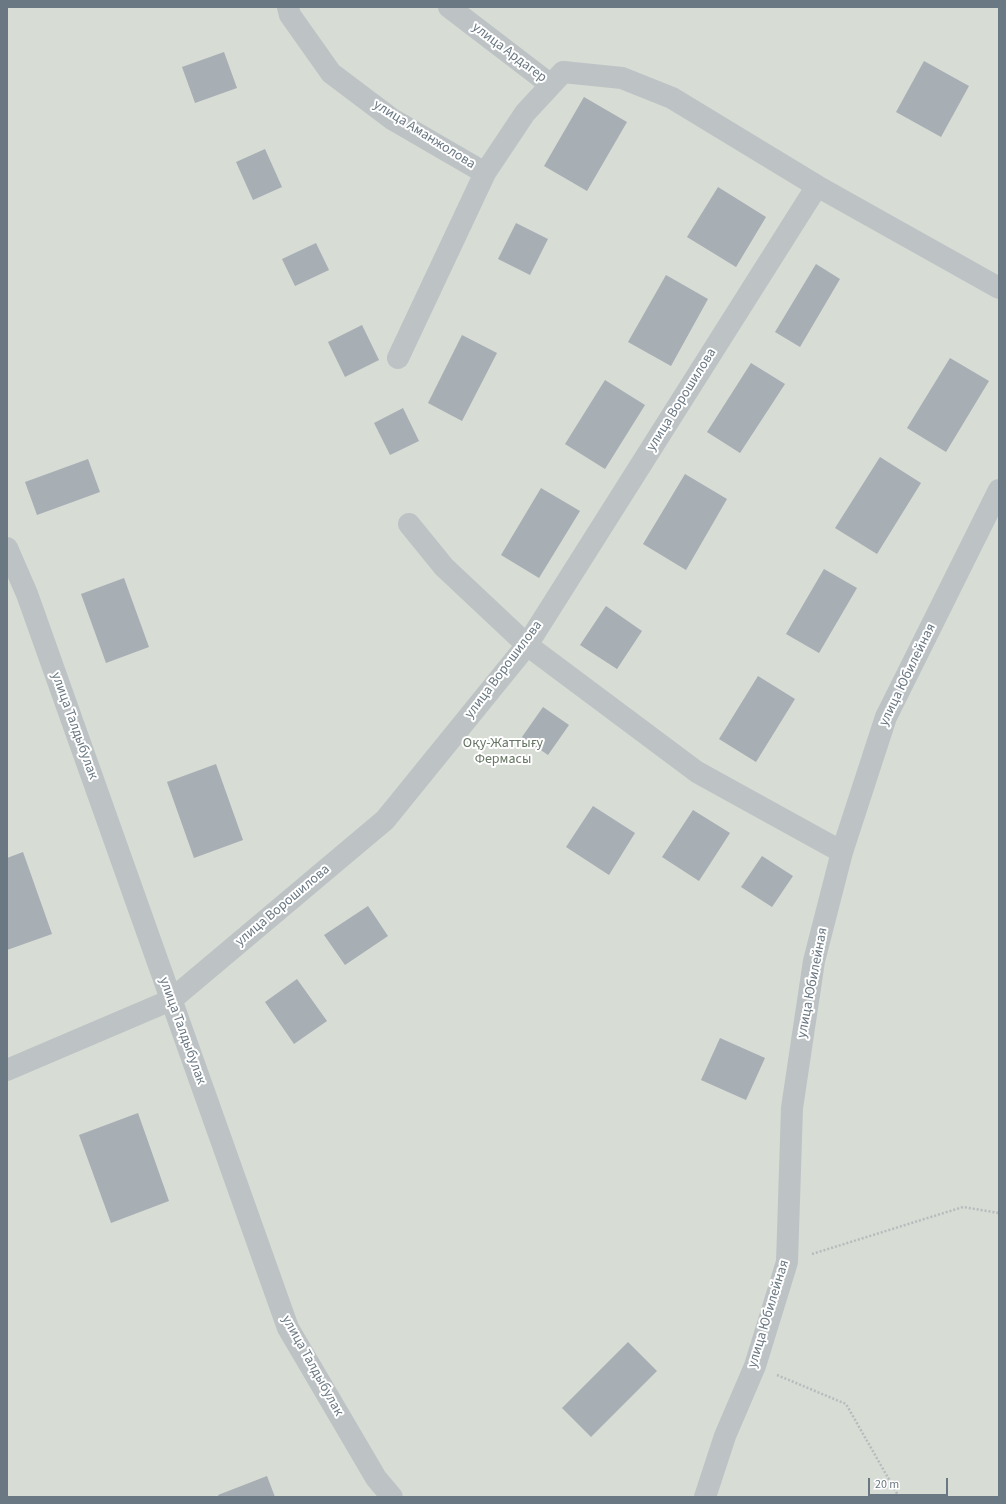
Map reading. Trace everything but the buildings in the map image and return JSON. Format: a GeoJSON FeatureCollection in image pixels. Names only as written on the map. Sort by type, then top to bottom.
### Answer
{"type":"FeatureCollection","features":[{"type":"Feature","properties":{"kind":"street","name":"улица Аманжолова"},"geometry":{"type":"LineString","coordinates":[[288,7],[290,15],[331,73],[392,119],[486,173]]}},
{"type":"Feature","properties":{"kind":"street","name":"улица Ардагер"},"geometry":{"type":"LineString","coordinates":[[449,7],[551,85]]}},
{"type":"Feature","properties":{"kind":"street"},"geometry":{"type":"LineString","coordinates":[[398,358],[486,173],[525,113],[563,72],[622,78],[672,98],[817,186],[999,288]]}},
{"type":"Feature","properties":{"kind":"street","name":"улица Ворошилова"},"geometry":{"type":"LineString","coordinates":[[7,1070],[171,1000],[385,820],[527,645],[817,186]]}},
{"type":"Feature","properties":{"kind":"street","name":"улица Юбилейная"},"geometry":{"type":"LineString","coordinates":[[705,1497],[725,1436],[755,1366],[787,1262],[792,1108],[814,961],[842,852],[886,717],[999,490]]}},
{"type":"Feature","properties":{"kind":"street"},"geometry":{"type":"LineString","coordinates":[[409,524],[444,567],[527,645],[697,772],[842,852]]}},
{"type":"Feature","properties":{"kind":"street","name":"улица Талдыбулак"},"geometry":{"type":"LineString","coordinates":[[7,548],[27,594],[288,1328],[376,1478],[392,1497]]}},
{"type":"Feature","properties":{"kind":"path"},"geometry":{"type":"LineString","coordinates":[[787,1262],[963,1206],[999,1213]]}},
{"type":"Feature","properties":{"kind":"path"},"geometry":{"type":"LineString","coordinates":[[755,1366],[846,1404],[899,1497]]}},
{"type":"Feature","properties":{"kind":"green space","name":"Оқу-Жаттығу Фермасы"},"geometry":{"type":"Polygon","coordinates":[[[7,7],[999,7],[999,1497],[7,1497],[7,7]]]}}]}
